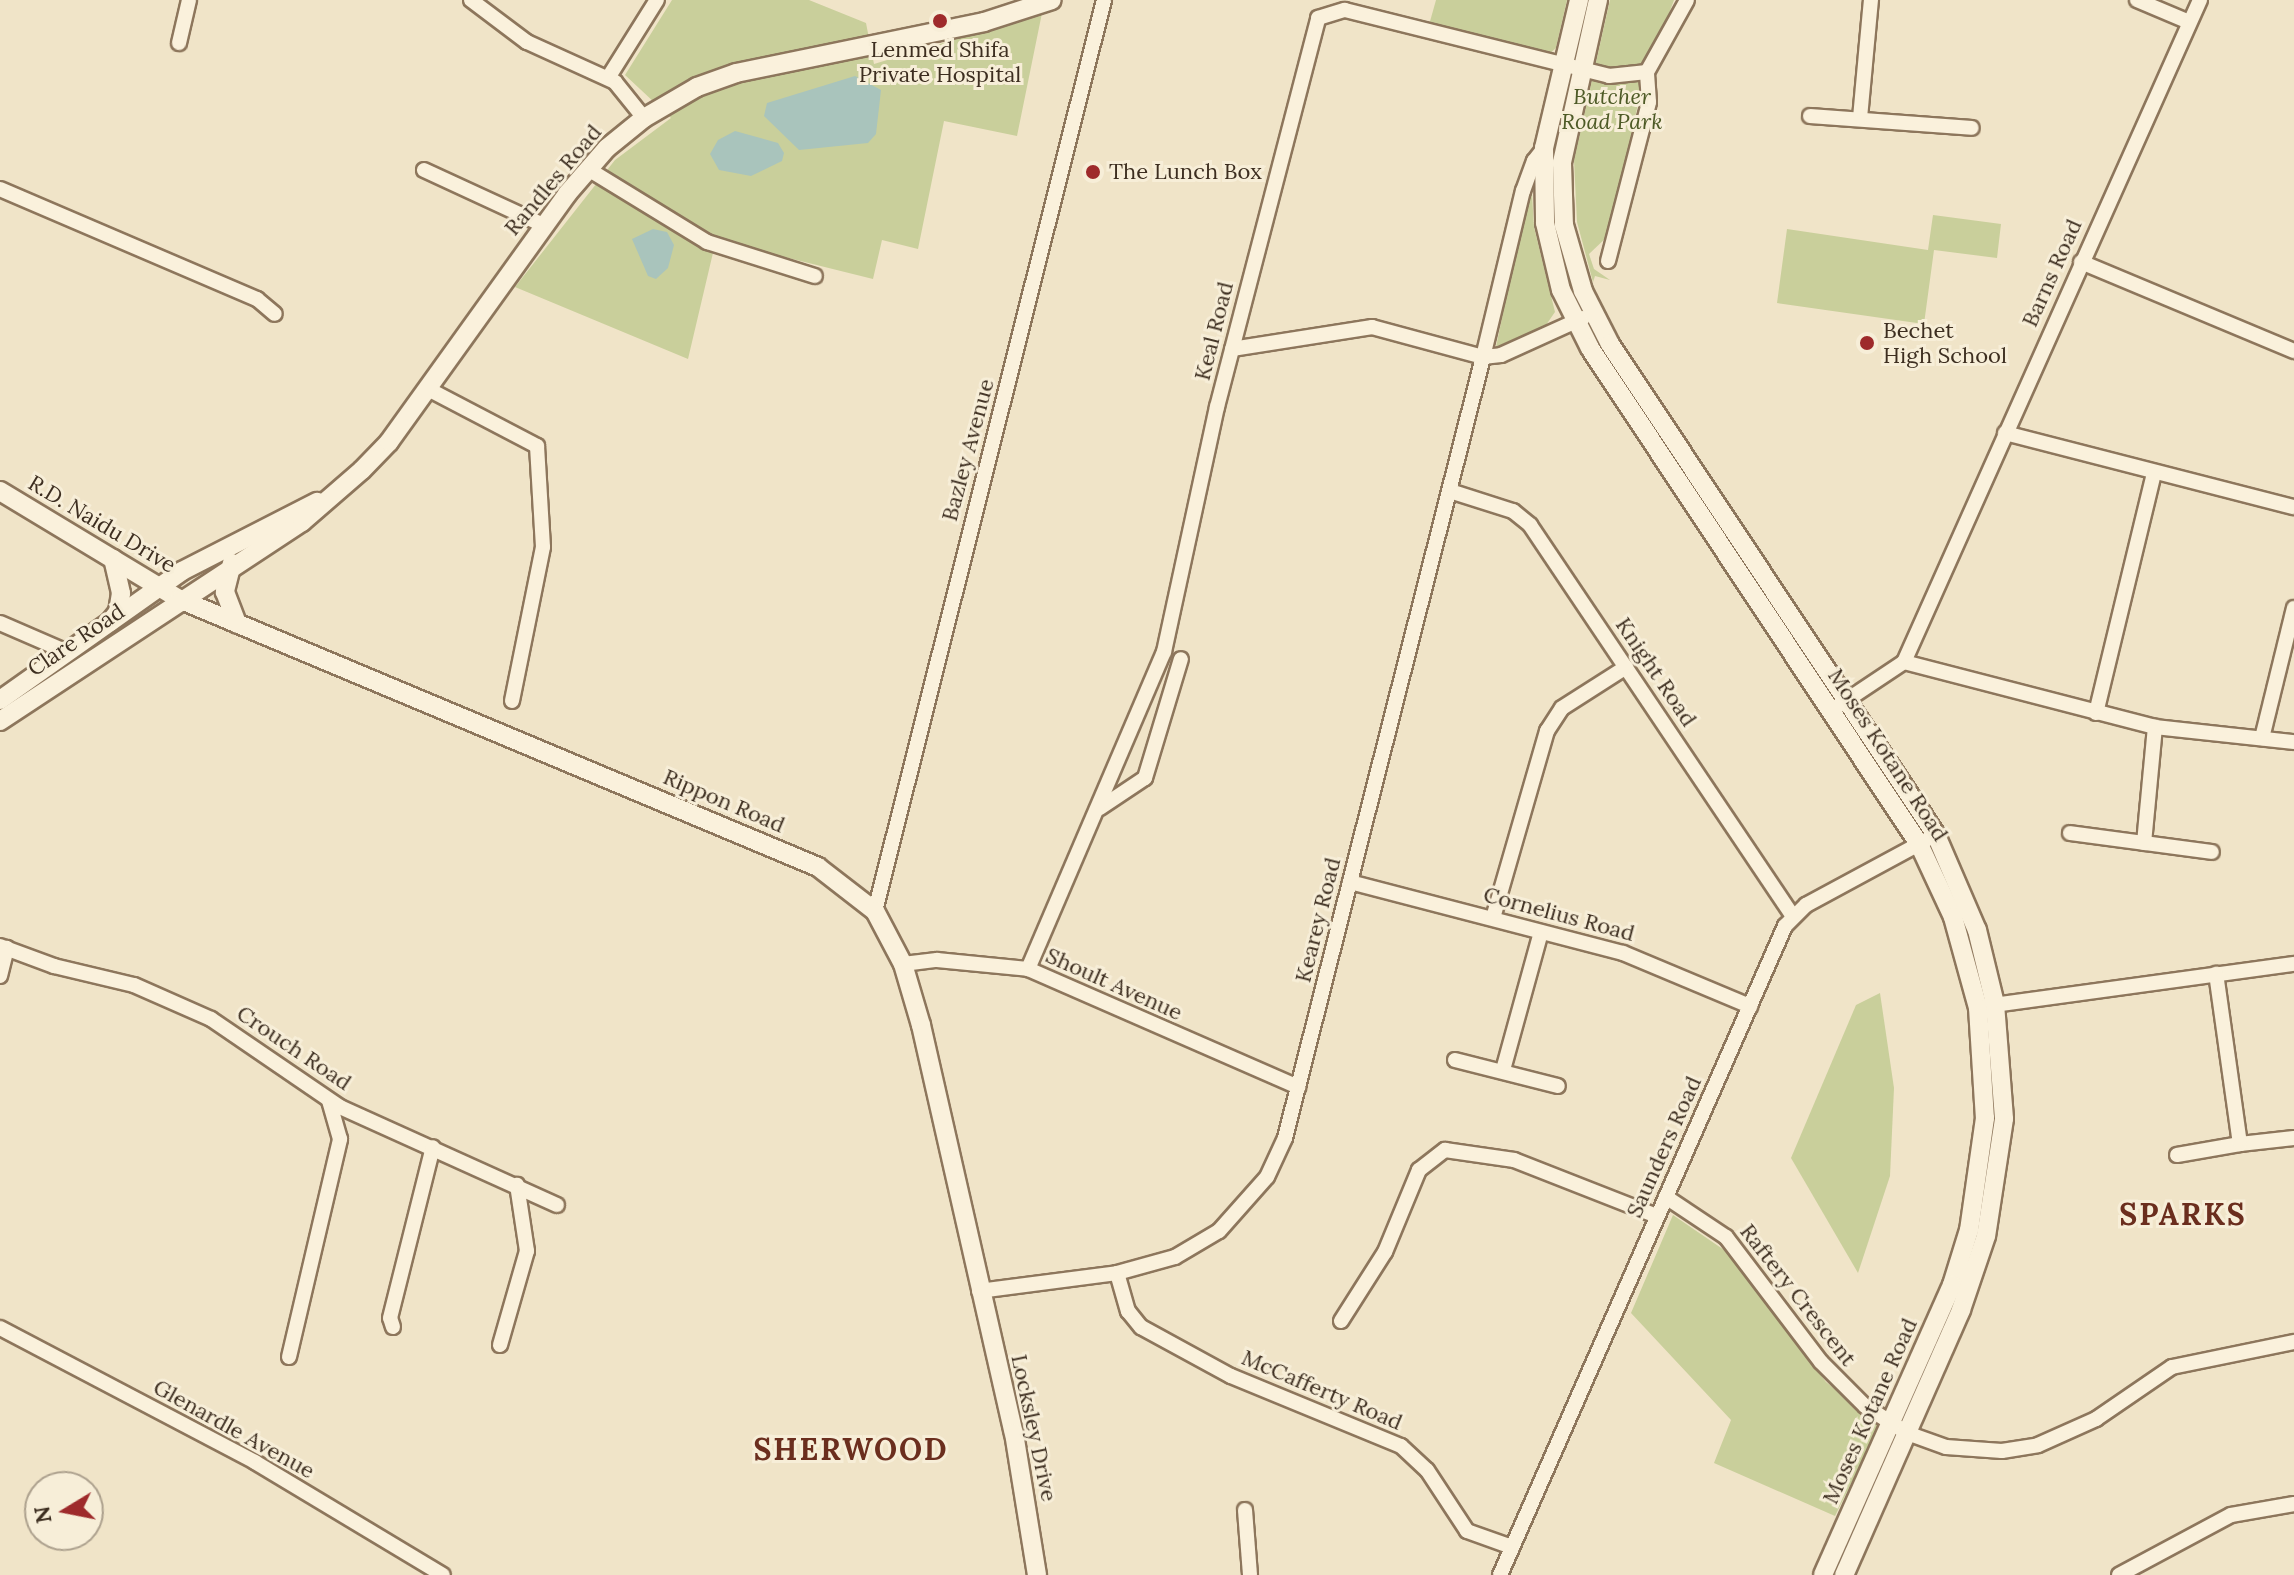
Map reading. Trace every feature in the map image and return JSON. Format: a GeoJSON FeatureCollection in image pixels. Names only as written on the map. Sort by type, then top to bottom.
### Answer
{"type":"FeatureCollection","features":[{"type":"Feature","properties":{"kind":"street"},"geometry":{"type":"LineString","coordinates":[[179,43],[189,0]]}},
{"type":"Feature","properties":{"kind":"street"},"geometry":{"type":"LineString","coordinates":[[471,0],[527,42],[608,78],[644,118]]}},
{"type":"Feature","properties":{"kind":"street"},"geometry":{"type":"LineString","coordinates":[[608,78],[657,0]]}},
{"type":"Feature","properties":{"kind":"street","name":"Randles Road"},"geometry":{"type":"LineString","coordinates":[[179,599],[302,522],[389,442],[543,225],[588,169],[644,118],[697,87],[736,73],[984,22],[1052,0]]}},
{"type":"Feature","properties":{"kind":"street","name":"Bazley Avenue"},"geometry":{"type":"LineString","coordinates":[[875,911],[1104,0]]}},
{"type":"Feature","properties":{"kind":"street","name":"Moses Kotane Road"},"geometry":{"type":"LineString","coordinates":[[1579,0],[1563,148],[1562,207],[1573,263],[1593,313],[1839,705]]}},
{"type":"Feature","properties":{"kind":"street","name":"Moses Kotane Road"},"geometry":{"type":"LineString","coordinates":[[1598,0],[1544,148],[1548,241],[1575,322],[1839,705],[1928,840],[1977,930],[1986,1006],[2004,1079],[1996,1195],[1976,1270],[1899,1428],[1846,1548],[1823,1575]]}},
{"type":"Feature","properties":{"kind":"street"},"geometry":{"type":"LineString","coordinates":[[1608,261],[1649,102],[1647,72],[1687,0]]}},
{"type":"Feature","properties":{"kind":"street"},"geometry":{"type":"LineString","coordinates":[[1860,118],[1871,0]]}},
{"type":"Feature","properties":{"kind":"street"},"geometry":{"type":"LineString","coordinates":[[2137,0],[2189,22]]}},
{"type":"Feature","properties":{"kind":"street","name":"Barns Road"},"geometry":{"type":"LineString","coordinates":[[1904,662],[2200,0]]}},
{"type":"Feature","properties":{"kind":"street","name":"Keal Road"},"geometry":{"type":"LineString","coordinates":[[1028,969],[1100,808],[1164,652],[1232,349],[1318,18],[1345,10],[1619,77],[1647,72]]}},
{"type":"Feature","properties":{"kind":"street"},"geometry":{"type":"LineString","coordinates":[[1810,116],[1972,128]]}},
{"type":"Feature","properties":{"kind":"street","name":"Kearey Road"},"geometry":{"type":"LineString","coordinates":[[979,1291],[1117,1273],[1189,1251],[1238,1215],[1271,1168],[1285,1138],[1453,492],[1523,191],[1534,161],[1544,148]]}},
{"type":"Feature","properties":{"kind":"street"},"geometry":{"type":"LineString","coordinates":[[588,169],[707,242],[815,276]]}},
{"type":"Feature","properties":{"kind":"street"},"geometry":{"type":"LineString","coordinates":[[424,170],[543,225]]}},
{"type":"Feature","properties":{"kind":"street"},"geometry":{"type":"LineString","coordinates":[[0,189],[257,299],[275,314]]}},
{"type":"Feature","properties":{"kind":"street"},"geometry":{"type":"LineString","coordinates":[[2081,262],[2294,351]]}},
{"type":"Feature","properties":{"kind":"street"},"geometry":{"type":"LineString","coordinates":[[1232,349],[1372,327],[1483,357],[1501,355],[1593,313]]}},
{"type":"Feature","properties":{"kind":"street"},"geometry":{"type":"LineString","coordinates":[[428,389],[533,442],[538,451],[543,547],[512,701]]}},
{"type":"Feature","properties":{"kind":"street"},"geometry":{"type":"LineString","coordinates":[[2005,433],[2294,507]]}},
{"type":"Feature","properties":{"kind":"street"},"geometry":{"type":"LineString","coordinates":[[2096,713],[2154,473]]}},
{"type":"Feature","properties":{"kind":"street","name":"R.D. Naidu Drive"},"geometry":{"type":"LineString","coordinates":[[0,491],[179,599]]}},
{"type":"Feature","properties":{"kind":"street","name":"Knight Road"},"geometry":{"type":"LineString","coordinates":[[1453,492],[1503,507],[1530,525],[1793,916]]}},
{"type":"Feature","properties":{"kind":"street","name":"Randles Road"},"geometry":{"type":"LineString","coordinates":[[160,587],[275,520],[327,499]]}},
{"type":"Feature","properties":{"kind":"street"},"geometry":{"type":"LineString","coordinates":[[106,627],[121,603],[113,559]]}},
{"type":"Feature","properties":{"kind":"street"},"geometry":{"type":"LineString","coordinates":[[232,563],[225,592],[237,624]]}},
{"type":"Feature","properties":{"kind":"street","name":"Clare Road"},"geometry":{"type":"LineString","coordinates":[[0,700],[160,587]]}},
{"type":"Feature","properties":{"kind":"street","name":"Rippon Road"},"geometry":{"type":"LineString","coordinates":[[179,599],[818,867],[875,911],[903,964],[979,1291]]}},
{"type":"Feature","properties":{"kind":"street","name":"Clare Road"},"geometry":{"type":"LineString","coordinates":[[0,721],[179,599]]}},
{"type":"Feature","properties":{"kind":"street"},"geometry":{"type":"LineString","coordinates":[[2262,738],[2294,608]]}},
{"type":"Feature","properties":{"kind":"street"},"geometry":{"type":"LineString","coordinates":[[0,623],[67,652]]}},
{"type":"Feature","properties":{"kind":"street"},"geometry":{"type":"LineString","coordinates":[[1100,808],[1145,778],[1181,659]]}},
{"type":"Feature","properties":{"kind":"street"},"geometry":{"type":"LineString","coordinates":[[1839,705],[1904,662],[2155,727],[2294,742]]}},
{"type":"Feature","properties":{"kind":"street"},"geometry":{"type":"LineString","coordinates":[[1493,918],[1547,731],[1562,708],[1626,667]]}},
{"type":"Feature","properties":{"kind":"street"},"geometry":{"type":"LineString","coordinates":[[2144,843],[2155,727]]}},
{"type":"Feature","properties":{"kind":"street"},"geometry":{"type":"LineString","coordinates":[[2070,833],[2212,852]]}},
{"type":"Feature","properties":{"kind":"street"},"geometry":{"type":"LineString","coordinates":[[1793,916],[1928,840]]}},
{"type":"Feature","properties":{"kind":"street","name":"Cornelius Road"},"geometry":{"type":"LineString","coordinates":[[1350,882],[1656,963],[1750,1006]]}},
{"type":"Feature","properties":{"kind":"street","name":"Saunders Road"},"geometry":{"type":"LineString","coordinates":[[1500,1575],[1750,1006],[1793,916]]}},
{"type":"Feature","properties":{"kind":"street"},"geometry":{"type":"LineString","coordinates":[[1503,1070],[1541,932]]}},
{"type":"Feature","properties":{"kind":"street"},"geometry":{"type":"LineString","coordinates":[[0,976],[3,947]]}},
{"type":"Feature","properties":{"kind":"street","name":"Crouch Road"},"geometry":{"type":"LineString","coordinates":[[3,947],[134,985],[211,1019],[329,1101],[557,1205]]}},
{"type":"Feature","properties":{"kind":"street","name":"Shoult Avenue"},"geometry":{"type":"LineString","coordinates":[[903,964],[937,960],[1028,969],[1298,1087]]}},
{"type":"Feature","properties":{"kind":"street"},"geometry":{"type":"LineString","coordinates":[[1986,1006],[2294,964]]}},
{"type":"Feature","properties":{"kind":"street"},"geometry":{"type":"LineString","coordinates":[[2216,974],[2240,1144]]}},
{"type":"Feature","properties":{"kind":"street"},"geometry":{"type":"LineString","coordinates":[[1455,1060],[1558,1086]]}},
{"type":"Feature","properties":{"kind":"street"},"geometry":{"type":"LineString","coordinates":[[289,1357],[340,1139],[329,1101]]}},
{"type":"Feature","properties":{"kind":"street"},"geometry":{"type":"LineString","coordinates":[[2177,1155],[2294,1138]]}},
{"type":"Feature","properties":{"kind":"street"},"geometry":{"type":"LineString","coordinates":[[393,1327],[390,1318],[433,1147]]}},
{"type":"Feature","properties":{"kind":"street"},"geometry":{"type":"LineString","coordinates":[[1341,1321],[1385,1252],[1419,1170],[1445,1150],[1514,1160],[1657,1216]]}},
{"type":"Feature","properties":{"kind":"street"},"geometry":{"type":"LineString","coordinates":[[500,1345],[527,1251],[517,1185]]}},
{"type":"Feature","properties":{"kind":"street","name":"Raftery Crescent"},"geometry":{"type":"LineString","coordinates":[[1666,1197],[1726,1237],[1821,1362],[1865,1406],[1899,1428],[1966,1450],[2038,1445],[2096,1419],[2172,1367],[2294,1342]]}},
{"type":"Feature","properties":{"kind":"street","name":"McCafferty Road"},"geometry":{"type":"LineString","coordinates":[[1117,1273],[1128,1311],[1141,1327],[1231,1376],[1401,1446],[1427,1470],[1467,1531],[1512,1547]]}},
{"type":"Feature","properties":{"kind":"street","name":"Locksley Drive"},"geometry":{"type":"LineString","coordinates":[[979,1291],[1014,1433],[1037,1575]]}},
{"type":"Feature","properties":{"kind":"street","name":"Glenardle Avenue"},"geometry":{"type":"LineString","coordinates":[[0,1328],[255,1462],[443,1575]]}},
{"type":"Feature","properties":{"kind":"street"},"geometry":{"type":"LineString","coordinates":[[2119,1575],[2231,1515],[2294,1504]]}},
{"type":"Feature","properties":{"kind":"street"},"geometry":{"type":"LineString","coordinates":[[1245,1510],[1250,1575]]}},
{"type":"Feature","properties":{"kind":"street","name":"Moses Kotane Road"},"geometry":{"type":"LineString","coordinates":[[1844,1575],[1846,1548]]}},
{"type":"Feature","properties":{"kind":"green space"},"geometry":{"type":"Polygon","coordinates":[[[672,0],[809,0],[866,23],[874,64],[1042,13],[1017,136],[944,121],[918,249],[882,240],[873,279],[716,240],[688,359],[515,287],[615,160],[671,118],[625,75],[672,0]]]}},
{"type":"Feature","properties":{"kind":"green space"},"geometry":{"type":"Polygon","coordinates":[[[1436,0],[1567,0],[1556,48],[1547,56],[1429,25],[1436,0]]]}},
{"type":"Feature","properties":{"kind":"green space","name":"Butcher Road Park"},"geometry":{"type":"Polygon","coordinates":[[[1610,0],[1674,0],[1642,86],[1609,235],[1589,254],[1594,269],[1610,280],[1595,276],[1593,282],[1577,222],[1574,160],[1610,0]]]}},
{"type":"Feature","properties":{"kind":"green space"},"geometry":{"type":"Polygon","coordinates":[[[1531,177],[1534,227],[1555,312],[1546,325],[1496,347],[1531,177]]]}},
{"type":"Feature","properties":{"kind":"green space"},"geometry":{"type":"Polygon","coordinates":[[[1933,215],[2001,224],[1997,258],[1934,250],[1924,324],[1777,303],[1787,229],[1928,250],[1933,215]]]}},
{"type":"Feature","properties":{"kind":"green space"},"geometry":{"type":"Polygon","coordinates":[[[1880,993],[1894,1088],[1890,1176],[1858,1273],[1791,1158],[1856,1005],[1880,993]]]}},
{"type":"Feature","properties":{"kind":"green space"},"geometry":{"type":"Polygon","coordinates":[[[1673,1215],[1727,1252],[1826,1382],[1880,1425],[1835,1516],[1714,1463],[1731,1420],[1631,1313],[1673,1215]]]}},
{"type":"Feature","properties":{"kind":"water"},"geometry":{"type":"Polygon","coordinates":[[[855,76],[881,90],[876,134],[868,143],[799,150],[764,116],[767,103],[855,76]]]}},
{"type":"Feature","properties":{"kind":"water"},"geometry":{"type":"Polygon","coordinates":[[[735,131],[778,143],[784,153],[782,161],[751,176],[719,170],[710,154],[718,140],[735,131]]]}},
{"type":"Feature","properties":{"kind":"water"},"geometry":{"type":"Polygon","coordinates":[[[653,229],[667,232],[674,245],[668,268],[656,279],[648,276],[632,239],[653,229]]]}},
{"type":"Feature","properties":{"kind":"place","name":"Lenmed Shifa Private Hospital"},"geometry":{"type":"Point","coordinates":[940,21]}},
{"type":"Feature","properties":{"kind":"place","name":"The Lunch Box"},"geometry":{"type":"Point","coordinates":[1093,172]}},
{"type":"Feature","properties":{"kind":"place","name":"Bechet High School"},"geometry":{"type":"Point","coordinates":[1867,343]}},
{"type":"Feature","properties":{"kind":"district","name":"SPARKS"},"geometry":{"type":"Point","coordinates":[2183,1214]}},
{"type":"Feature","properties":{"kind":"district","name":"SHERWOOD"},"geometry":{"type":"Point","coordinates":[851,1449]}}]}
